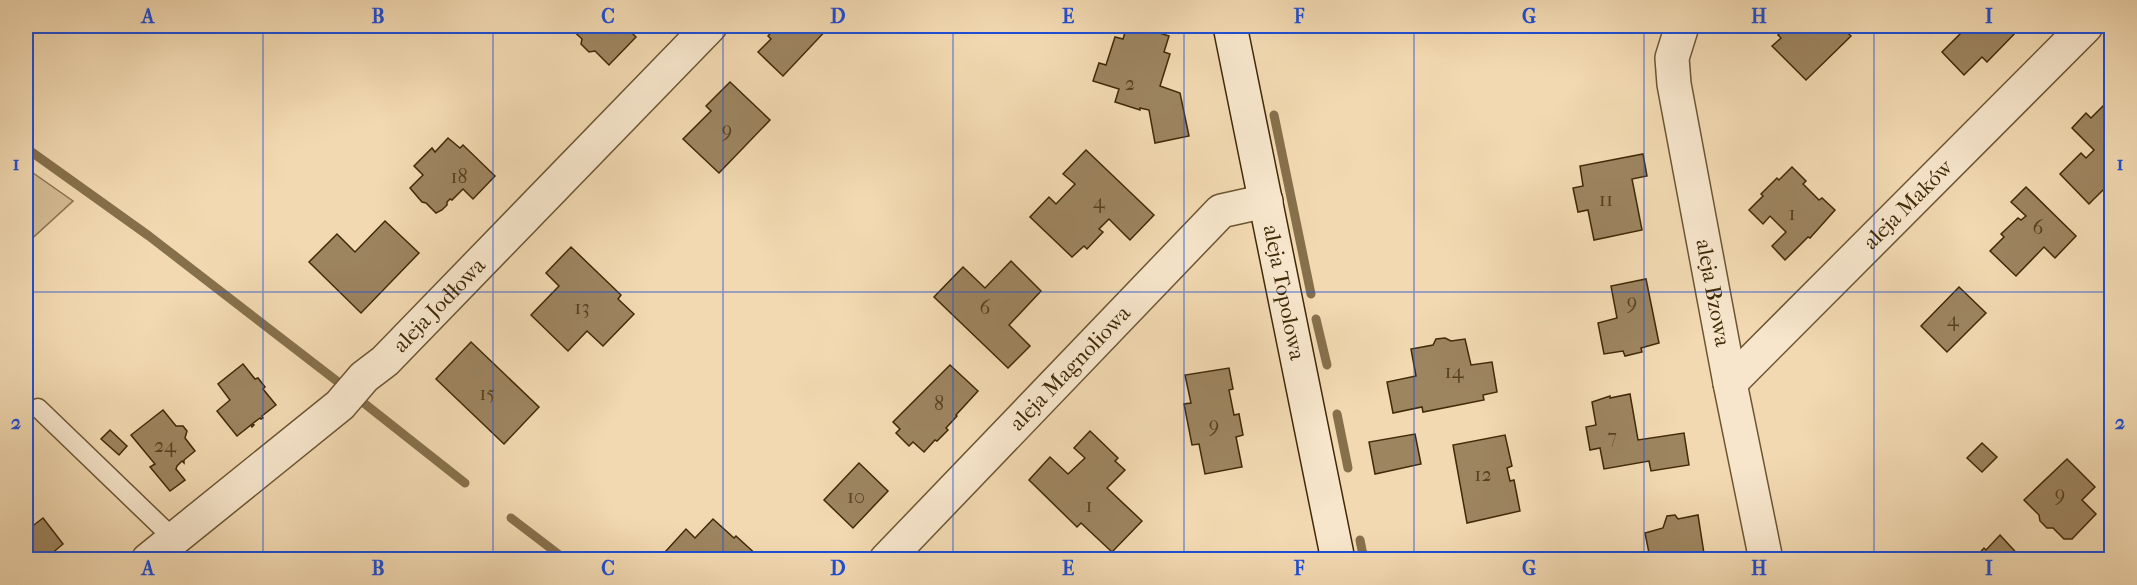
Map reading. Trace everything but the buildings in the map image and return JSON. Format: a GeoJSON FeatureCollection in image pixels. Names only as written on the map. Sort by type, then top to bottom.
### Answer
{"type":"FeatureCollection","features":[{"type":"Feature","properties":{"kind":"street","name":"aleja Jodłowa"},"geometry":{"type":"LineString","coordinates":[[148,560],[340,405],[364,377],[385,362],[710,26]]}},
{"type":"Feature","properties":{"kind":"street","name":"aleja Topolowa"},"geometry":{"type":"LineString","coordinates":[[1230,26],[1338,560]]}},
{"type":"Feature","properties":{"kind":"street","name":"aleja Bzowa"},"geometry":{"type":"LineString","coordinates":[[1682,26],[1672,58],[1674,84],[1766,560]]}},
{"type":"Feature","properties":{"kind":"street","name":"aleja Maków"},"geometry":{"type":"LineString","coordinates":[[1730,383],[2086,26]]}},
{"type":"Feature","properties":{"kind":"street","name":"aleja Magnoliowa"},"geometry":{"type":"LineString","coordinates":[[886,560],[1221,211],[1266,201]]}},
{"type":"Feature","properties":{"kind":"lane"},"geometry":{"type":"LineString","coordinates":[[38,408],[174,539]]}},
{"type":"Feature","properties":{"kind":"shaded area"},"geometry":{"type":"Polygon","coordinates":[[[26,168],[73,201],[26,244],[26,168]]]}},
{"type":"Feature","properties":{"kind":"waterway"},"geometry":{"type":"LineString","coordinates":[[1274,115],[1311,294]]}},
{"type":"Feature","properties":{"kind":"waterway"},"geometry":{"type":"LineString","coordinates":[[26,148],[149,236],[342,385]]}},
{"type":"Feature","properties":{"kind":"waterway"},"geometry":{"type":"LineString","coordinates":[[1316,319],[1327,365]]}},
{"type":"Feature","properties":{"kind":"waterway"},"geometry":{"type":"LineString","coordinates":[[360,400],[465,483]]}},
{"type":"Feature","properties":{"kind":"waterway"},"geometry":{"type":"LineString","coordinates":[[1337,414],[1348,468]]}},
{"type":"Feature","properties":{"kind":"waterway"},"geometry":{"type":"LineString","coordinates":[[511,518],[566,560]]}},
{"type":"Feature","properties":{"kind":"waterway"},"geometry":{"type":"LineString","coordinates":[[1360,540],[1364,560]]}}]}
